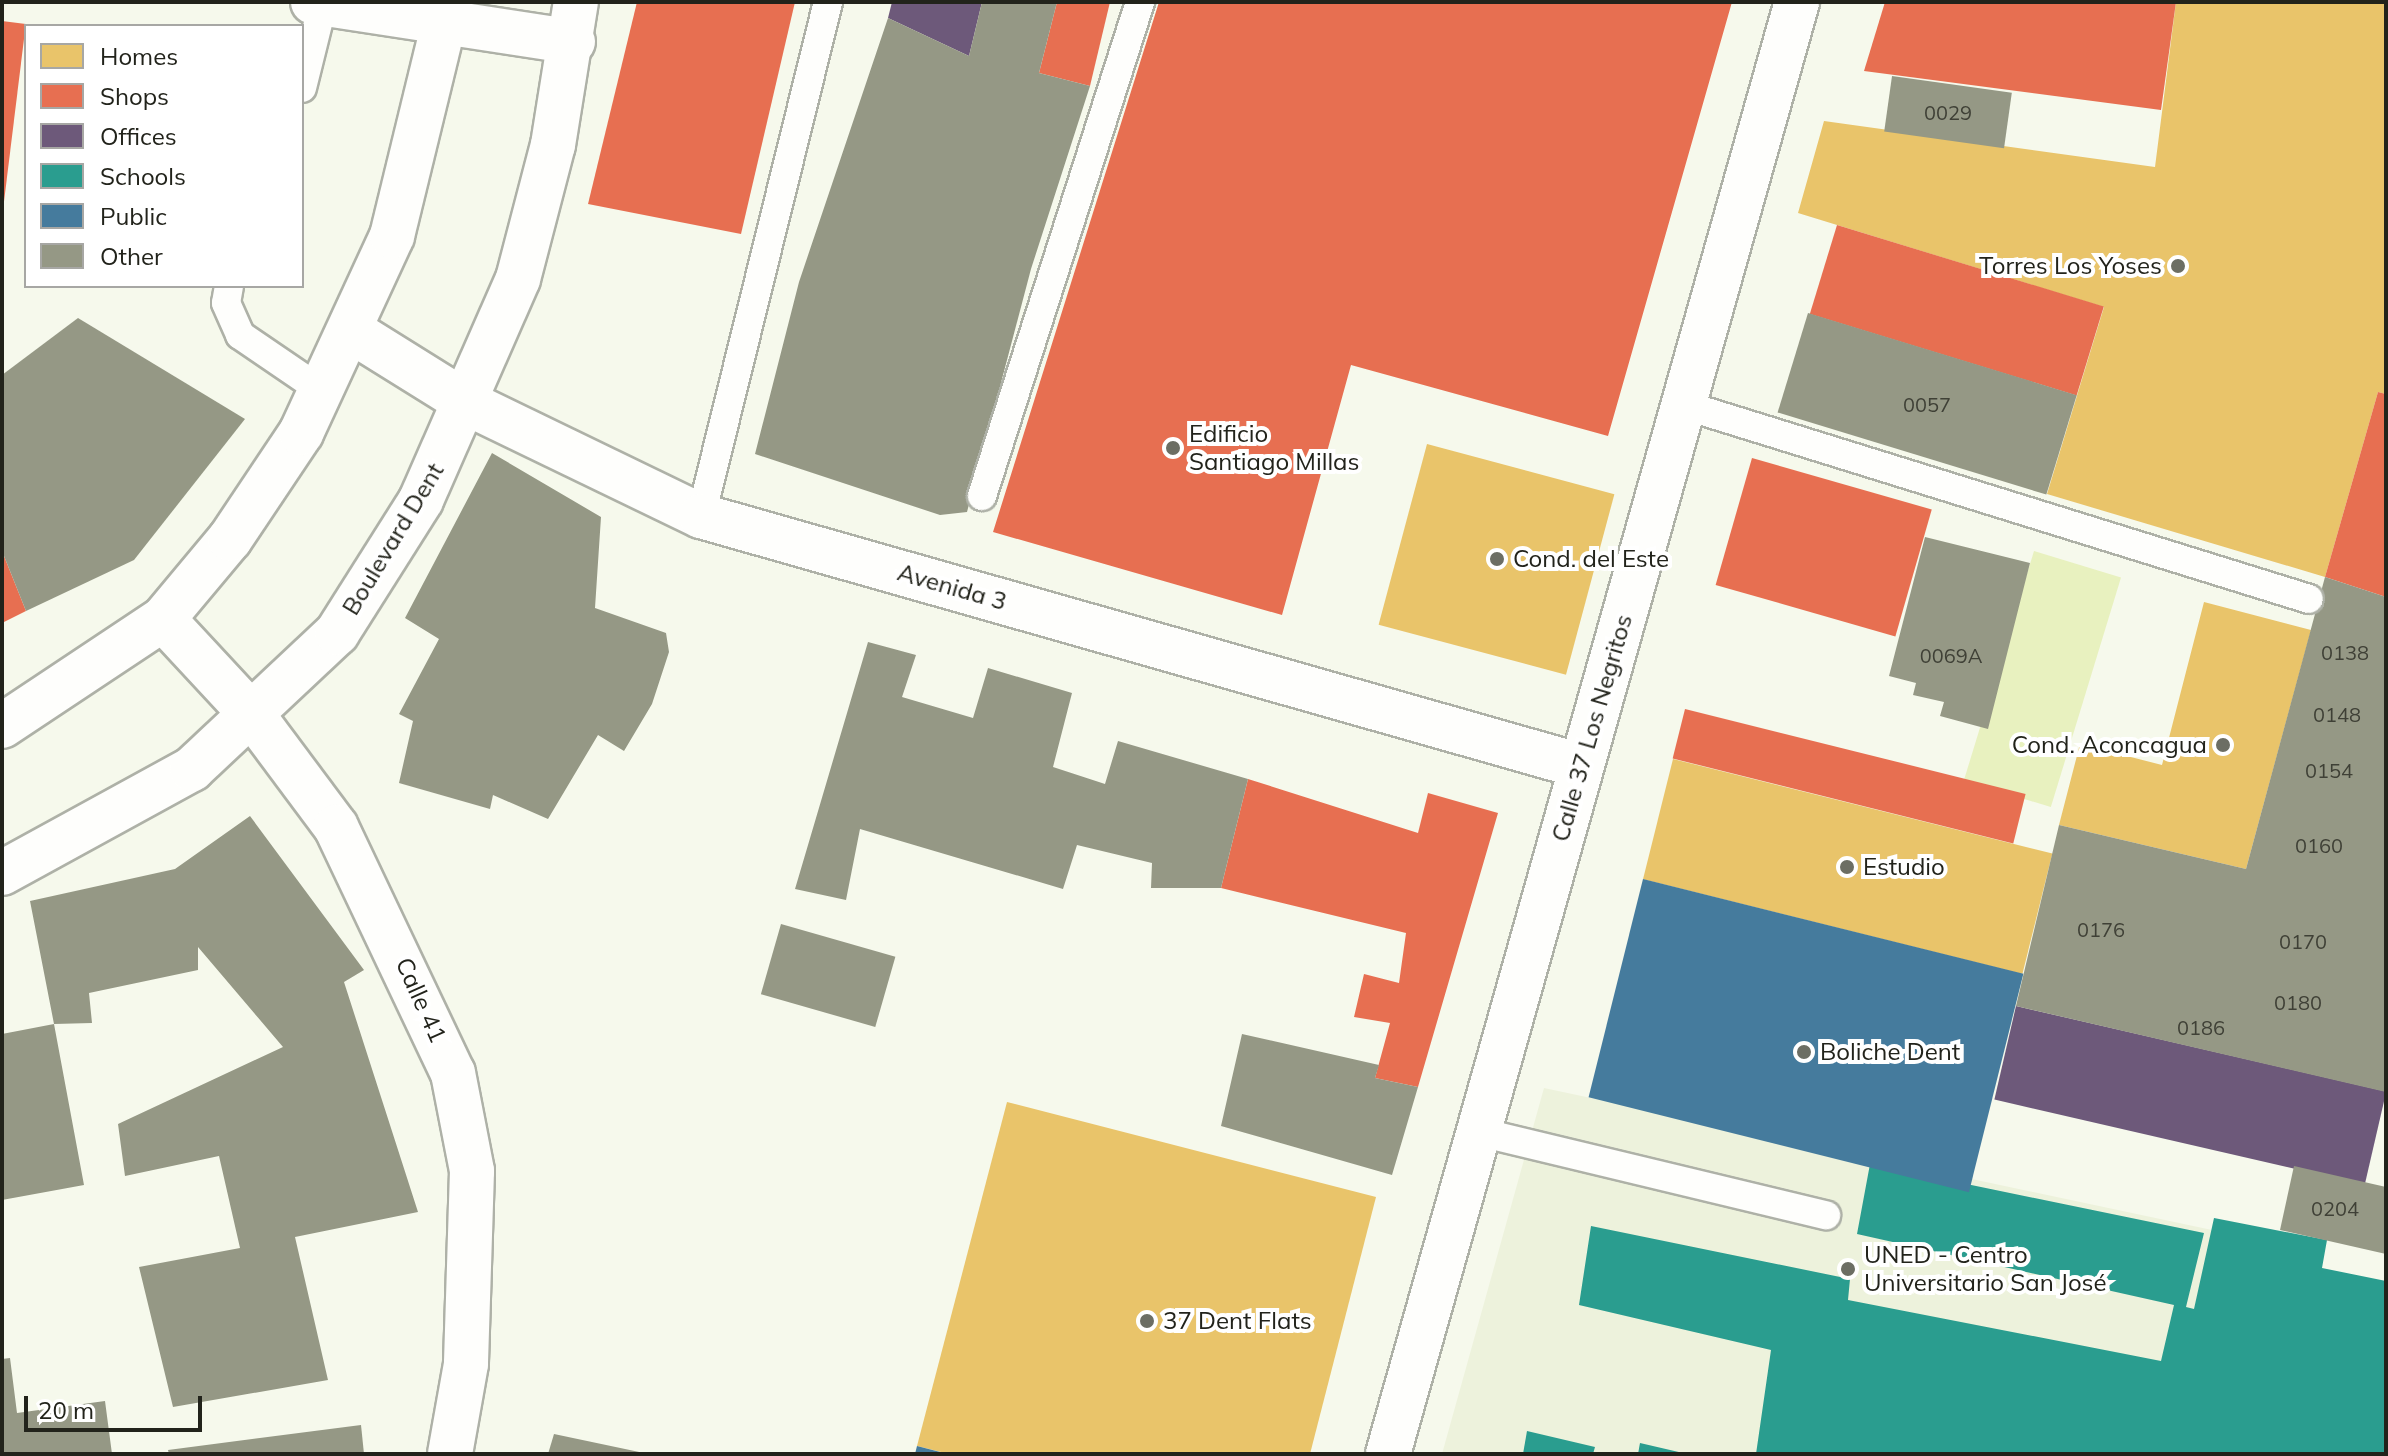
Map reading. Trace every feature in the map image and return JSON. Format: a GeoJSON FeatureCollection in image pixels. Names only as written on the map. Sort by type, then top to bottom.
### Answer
{"type":"FeatureCollection","features":[{"type":"Feature","properties":{"kind":"street","name":"Calle 37 Los Negritos"},"geometry":{"type":"LineString","coordinates":[[1388,1454],[1797,2]]}},
{"type":"Feature","properties":{"kind":"street"},"geometry":{"type":"LineString","coordinates":[[318,3],[575,22]]}},
{"type":"Feature","properties":{"kind":"street"},"geometry":{"type":"LineString","coordinates":[[2,726],[163,619],[230,539],[322,391],[353,332],[392,236],[446,11]]}},
{"type":"Feature","properties":{"kind":"street","name":"Boulevard Dent"},"geometry":{"type":"LineString","coordinates":[[2,873],[192,769],[254,717],[337,633],[421,500],[467,403],[518,279],[575,22]]}},
{"type":"Feature","properties":{"kind":"street","name":"Avenida 3"},"geometry":{"type":"LineString","coordinates":[[353,332],[467,403],[701,516],[1581,766]]}},
{"type":"Feature","properties":{"kind":"street","name":"Calle 41"},"geometry":{"type":"LineString","coordinates":[[163,619],[254,717],[336,827],[453,1073],[472,1171],[466,1364],[450,1454]]}},
{"type":"Feature","properties":{"kind":"lane"},"geometry":{"type":"LineString","coordinates":[[701,516],[828,2]]}},
{"type":"Feature","properties":{"kind":"lane"},"geometry":{"type":"LineString","coordinates":[[982,496],[1140,2]]}},
{"type":"Feature","properties":{"kind":"lane"},"geometry":{"type":"LineString","coordinates":[[304,77],[318,3]]}},
{"type":"Feature","properties":{"kind":"lane"},"geometry":{"type":"LineString","coordinates":[[229,288],[226,303],[240,335],[322,391]]}},
{"type":"Feature","properties":{"kind":"lane"},"geometry":{"type":"LineString","coordinates":[[1684,405],[2309,599]]}},
{"type":"Feature","properties":{"kind":"lane"},"geometry":{"type":"LineString","coordinates":[[1479,1132],[1826,1215]]}},
{"type":"Feature","properties":{"kind":"shaded area","name":"UNED - Centro Universitario San José"},"geometry":{"type":"Polygon","coordinates":[[[1544,1088],[2212,1230],[2386,1454],[1442,1454],[1544,1088]]]}},
{"type":"Feature","properties":{"kind":"green space"},"geometry":{"type":"Polygon","coordinates":[[[2034,551],[2121,578],[2051,807],[1964,781],[2034,551]]]}},
{"type":"Feature","properties":{"kind":"building: Homes","name":"Torres Los Yoses"},"geometry":{"type":"Polygon","coordinates":[[[2176,2],[2386,2],[2386,394],[2378,392],[2325,577],[2047,494],[2104,307],[1798,213],[1824,121],[2155,167],[2176,2]]]}},
{"type":"Feature","properties":{"kind":"building: Homes","name":"Cond. del Este"},"geometry":{"type":"Polygon","coordinates":[[[1427,444],[1614,494],[1566,675],[1379,625],[1427,444]]]}},
{"type":"Feature","properties":{"kind":"building: Homes","name":"Cond. Aconcagua"},"geometry":{"type":"Polygon","coordinates":[[[2204,602],[2311,630],[2246,869],[2059,825],[2080,744],[2162,765],[2204,602]]]}},
{"type":"Feature","properties":{"kind":"building: Homes","name":"Estudio"},"geometry":{"type":"Polygon","coordinates":[[[1673,759],[2052,854],[2022,974],[1643,879],[1673,759]]]}},
{"type":"Feature","properties":{"kind":"building: Homes","name":"37 Dent Flats"},"geometry":{"type":"Polygon","coordinates":[[[1007,1102],[1376,1197],[1310,1454],[949,1454],[917,1446],[1007,1102]]]}},
{"type":"Feature","properties":{"kind":"building: Shops"},"geometry":{"type":"Polygon","coordinates":[[[637,2],[795,2],[741,234],[588,204],[637,2]]]}},
{"type":"Feature","properties":{"kind":"building: Shops"},"geometry":{"type":"Polygon","coordinates":[[[1057,2],[1110,2],[1090,86],[1039,73],[1057,2]]]}},
{"type":"Feature","properties":{"kind":"building: Shops"},"geometry":{"type":"Polygon","coordinates":[[[1159,2],[1732,2],[1608,436],[1351,365],[1282,615],[993,532],[1159,2]]]}},
{"type":"Feature","properties":{"kind":"building: Shops"},"geometry":{"type":"Polygon","coordinates":[[[1885,2],[2176,2],[2161,110],[1864,71],[1885,2]]]}},
{"type":"Feature","properties":{"kind":"building: Shops"},"geometry":{"type":"Polygon","coordinates":[[[2,21],[26,24],[2,218],[2,21]]]}},
{"type":"Feature","properties":{"kind":"building: Shops"},"geometry":{"type":"Polygon","coordinates":[[[1837,225],[2104,307],[2077,396],[1810,314],[1837,225]]]}},
{"type":"Feature","properties":{"kind":"building: Shops"},"geometry":{"type":"Polygon","coordinates":[[[2378,392],[2386,394],[2386,597],[2325,577],[2378,392]]]}},
{"type":"Feature","properties":{"kind":"building: Shops"},"geometry":{"type":"Polygon","coordinates":[[[1752,458],[1932,510],[1895,636],[1716,585],[1752,458]]]}},
{"type":"Feature","properties":{"kind":"building: Shops"},"geometry":{"type":"Polygon","coordinates":[[[2,551],[26,611],[2,623],[2,551]]]}},
{"type":"Feature","properties":{"kind":"building: Shops"},"geometry":{"type":"Polygon","coordinates":[[[1685,709],[2026,794],[2013,843],[1673,758],[1685,709]]]}},
{"type":"Feature","properties":{"kind":"building: Shops"},"geometry":{"type":"Polygon","coordinates":[[[1248,779],[1418,833],[1428,793],[1498,813],[1418,1087],[1375,1078],[1390,1023],[1354,1017],[1364,974],[1399,983],[1406,933],[1221,888],[1248,779]]]}},
{"type":"Feature","properties":{"kind":"building: Offices"},"geometry":{"type":"Polygon","coordinates":[[[892,2],[982,2],[969,56],[888,18],[892,2]]]}},
{"type":"Feature","properties":{"kind":"building: Offices"},"geometry":{"type":"Polygon","coordinates":[[[2016,1006],[2386,1091],[2365,1185],[1994,1100],[2016,1006]]]}},
{"type":"Feature","properties":{"kind":"building: Schools"},"geometry":{"type":"Polygon","coordinates":[[[1870,1164],[2204,1233],[2186,1307],[2194,1309],[2214,1218],[2327,1240],[2322,1268],[2386,1281],[2386,1454],[1756,1454],[1771,1350],[1579,1305],[1591,1226],[1850,1279],[1848,1300],[2161,1361],[2174,1305],[1857,1234],[1870,1164]]]}},
{"type":"Feature","properties":{"kind":"building: Schools"},"geometry":{"type":"Polygon","coordinates":[[[1527,1431],[1595,1447],[1593,1454],[1523,1454],[1527,1431]]]}},
{"type":"Feature","properties":{"kind":"building: Schools"},"geometry":{"type":"Polygon","coordinates":[[[1640,1443],[1683,1453],[1683,1454],[1638,1454],[1640,1443]]]}},
{"type":"Feature","properties":{"kind":"building: Public","name":"Boliche Dent"},"geometry":{"type":"Polygon","coordinates":[[[1643,879],[2023,974],[1969,1192],[1589,1097],[1643,879]]]}},
{"type":"Feature","properties":{"kind":"building: Public"},"geometry":{"type":"Polygon","coordinates":[[[917,1446],[944,1453],[944,1454],[915,1454],[917,1446]]]}},
{"type":"Feature","properties":{"kind":"building: Other"},"geometry":{"type":"Polygon","coordinates":[[[982,2],[1057,2],[1039,73],[1090,86],[1031,269],[967,512],[940,515],[755,454],[799,282],[888,18],[969,56],[982,2]]]}},
{"type":"Feature","properties":{"kind":"building: Other"},"geometry":{"type":"Polygon","coordinates":[[[1892,76],[2012,93],[2004,148],[1884,131],[1892,76]]]}},
{"type":"Feature","properties":{"kind":"building: Other"},"geometry":{"type":"Polygon","coordinates":[[[1808,313],[2077,395],[2046,495],[1778,412],[1808,313]]]}},
{"type":"Feature","properties":{"kind":"building: Other"},"geometry":{"type":"Polygon","coordinates":[[[78,318],[245,419],[134,560],[26,611],[2,551],[2,375],[78,318]]]}},
{"type":"Feature","properties":{"kind":"building: Other"},"geometry":{"type":"Polygon","coordinates":[[[492,453],[601,517],[595,608],[666,633],[669,652],[652,704],[624,751],[598,735],[548,819],[493,795],[490,809],[399,783],[413,721],[399,714],[439,639],[405,618],[492,453]]]}},
{"type":"Feature","properties":{"kind":"building: Other"},"geometry":{"type":"Polygon","coordinates":[[[1925,537],[2030,563],[1988,729],[1940,716],[1944,702],[1913,695],[1916,683],[1889,676],[1925,537]]]}},
{"type":"Feature","properties":{"kind":"building: Other"},"geometry":{"type":"Polygon","coordinates":[[[2325,577],[2386,597],[2386,1092],[2016,1006],[2059,825],[2246,869],[2325,577]]]}},
{"type":"Feature","properties":{"kind":"building: Other"},"geometry":{"type":"Polygon","coordinates":[[[868,642],[916,655],[902,697],[973,718],[988,668],[1072,693],[1053,767],[1105,784],[1118,741],[1248,779],[1221,888],[1151,888],[1152,863],[1077,845],[1063,889],[860,829],[846,900],[795,889],[868,642]]]}},
{"type":"Feature","properties":{"kind":"building: Other"},"geometry":{"type":"Polygon","coordinates":[[[250,816],[364,970],[344,982],[418,1212],[295,1237],[328,1380],[173,1407],[139,1267],[240,1248],[219,1156],[125,1176],[118,1124],[283,1047],[198,947],[198,970],[89,993],[92,1023],[54,1024],[30,901],[175,869],[250,816]]]}},
{"type":"Feature","properties":{"kind":"building: Other"},"geometry":{"type":"Polygon","coordinates":[[[781,924],[895,957],[875,1027],[761,994],[781,924]]]}},
{"type":"Feature","properties":{"kind":"building: Other"},"geometry":{"type":"Polygon","coordinates":[[[54,1024],[84,1185],[2,1200],[2,1034],[54,1024]]]}},
{"type":"Feature","properties":{"kind":"building: Other"},"geometry":{"type":"Polygon","coordinates":[[[1242,1034],[1379,1065],[1375,1078],[1418,1087],[1392,1175],[1221,1126],[1242,1034]]]}},
{"type":"Feature","properties":{"kind":"building: Other"},"geometry":{"type":"Polygon","coordinates":[[[2294,1166],[2386,1187],[2386,1254],[2280,1230],[2294,1166]]]}},
{"type":"Feature","properties":{"kind":"building: Other"},"geometry":{"type":"Polygon","coordinates":[[[10,1358],[17,1413],[105,1401],[112,1454],[2,1454],[2,1359],[10,1358]]]}},
{"type":"Feature","properties":{"kind":"building: Other"},"geometry":{"type":"Polygon","coordinates":[[[361,1425],[364,1454],[169,1454],[168,1450],[361,1425]]]}},
{"type":"Feature","properties":{"kind":"building: Other"},"geometry":{"type":"Polygon","coordinates":[[[554,1434],[644,1453],[644,1454],[548,1454],[554,1434]]]}},
{"type":"Feature","properties":{"kind":"place","name":"Torres Los Yoses"},"geometry":{"type":"Point","coordinates":[2178,266]}},
{"type":"Feature","properties":{"kind":"place","name":"Edificio Santiago Millas"},"geometry":{"type":"Point","coordinates":[1173,448]}},
{"type":"Feature","properties":{"kind":"place","name":"Cond. del Este"},"geometry":{"type":"Point","coordinates":[1497,559]}},
{"type":"Feature","properties":{"kind":"place","name":"Cond. Aconcagua"},"geometry":{"type":"Point","coordinates":[2223,745]}},
{"type":"Feature","properties":{"kind":"place","name":"Estudio"},"geometry":{"type":"Point","coordinates":[1847,867]}},
{"type":"Feature","properties":{"kind":"place","name":"Boliche Dent"},"geometry":{"type":"Point","coordinates":[1804,1052]}},
{"type":"Feature","properties":{"kind":"place","name":"UNED - Centro Universitario San José"},"geometry":{"type":"Point","coordinates":[1848,1269]}},
{"type":"Feature","properties":{"kind":"place","name":"37 Dent Flats"},"geometry":{"type":"Point","coordinates":[1147,1321]}}]}
